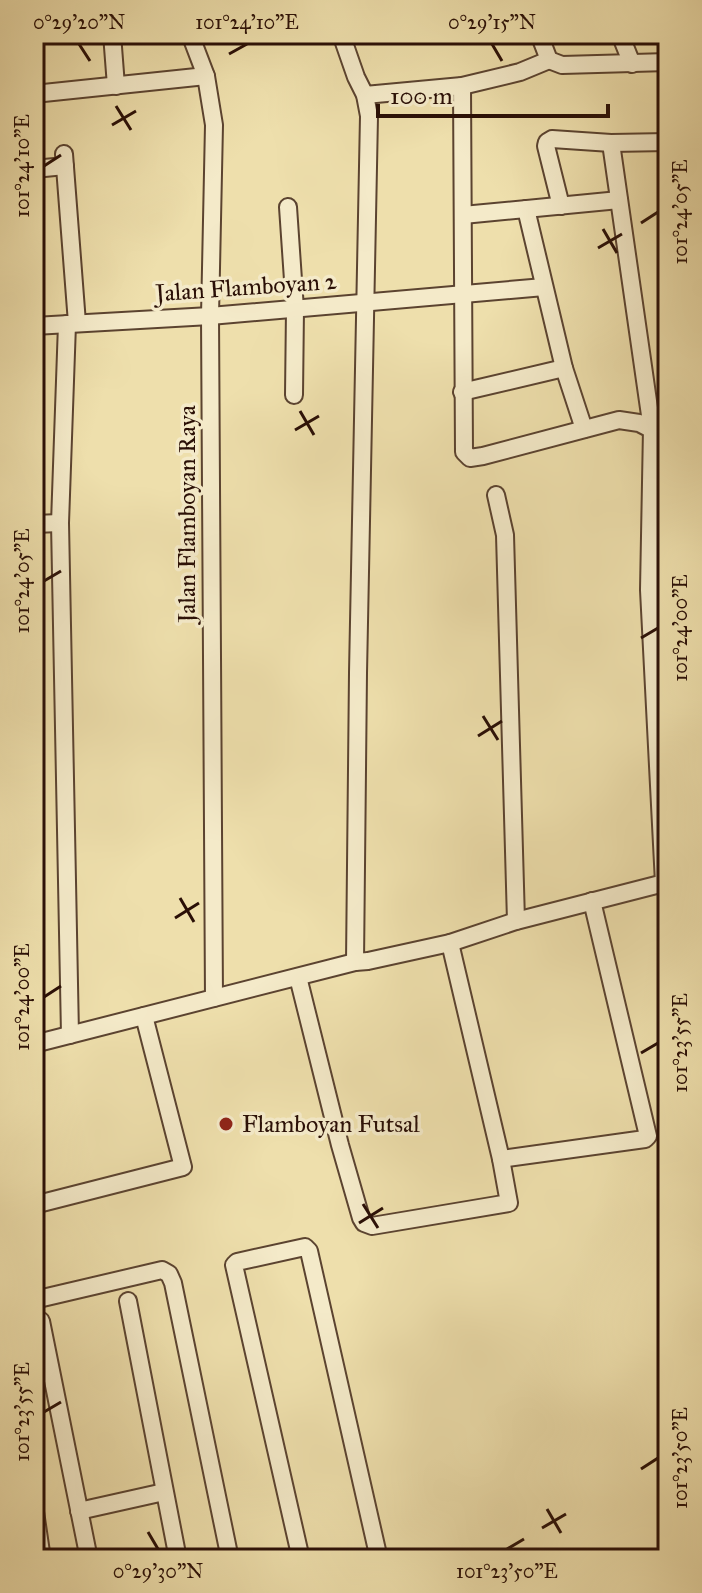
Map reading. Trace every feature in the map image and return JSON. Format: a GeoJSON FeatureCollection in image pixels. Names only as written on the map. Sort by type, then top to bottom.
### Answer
{"type":"FeatureCollection","features":[{"type":"Feature","properties":{"kind":"street"},"geometry":{"type":"LineString","coordinates":[[112,34],[116,86]]}},
{"type":"Feature","properties":{"kind":"street","name":"Jalan Flamboyan Raya"},"geometry":{"type":"LineString","coordinates":[[190,34],[206,76],[214,125],[210,316],[214,998]]}},
{"type":"Feature","properties":{"kind":"street"},"geometry":{"type":"LineString","coordinates":[[341,34],[365,95],[369,116],[355,962]]}},
{"type":"Feature","properties":{"kind":"street"},"geometry":{"type":"LineString","coordinates":[[539,34],[549,60]]}},
{"type":"Feature","properties":{"kind":"street"},"geometry":{"type":"LineString","coordinates":[[620,34],[632,64]]}},
{"type":"Feature","properties":{"kind":"street"},"geometry":{"type":"LineString","coordinates":[[365,95],[462,86],[520,72],[549,60],[562,65],[668,62]]}},
{"type":"Feature","properties":{"kind":"street"},"geometry":{"type":"LineString","coordinates":[[34,89],[116,86],[206,76]]}},
{"type":"Feature","properties":{"kind":"street"},"geometry":{"type":"LineString","coordinates":[[462,86],[463,450],[470,458],[483,456],[619,420],[639,423],[668,438]]}},
{"type":"Feature","properties":{"kind":"street"},"geometry":{"type":"LineString","coordinates":[[561,206],[546,146],[552,139],[611,143],[668,142]]}},
{"type":"Feature","properties":{"kind":"street"},"geometry":{"type":"LineString","coordinates":[[34,1044],[355,962],[450,943],[516,921],[666,882],[649,590],[652,429],[611,143]]}},
{"type":"Feature","properties":{"kind":"street"},"geometry":{"type":"LineString","coordinates":[[34,169],[65,160],[72,323],[60,523],[70,1035]]}},
{"type":"Feature","properties":{"kind":"street"},"geometry":{"type":"LineString","coordinates":[[463,215],[619,200]]}},
{"type":"Feature","properties":{"kind":"street"},"geometry":{"type":"LineString","coordinates":[[288,207],[295,309],[294,395]]}},
{"type":"Feature","properties":{"kind":"street"},"geometry":{"type":"LineString","coordinates":[[526,209],[564,368],[584,429]]}},
{"type":"Feature","properties":{"kind":"street","name":"Jalan Flamboyan 2"},"geometry":{"type":"LineString","coordinates":[[34,326],[210,316],[544,287]]}},
{"type":"Feature","properties":{"kind":"street"},"geometry":{"type":"LineString","coordinates":[[462,392],[564,368]]}},
{"type":"Feature","properties":{"kind":"street"},"geometry":{"type":"LineString","coordinates":[[496,495],[505,535],[516,921]]}},
{"type":"Feature","properties":{"kind":"street"},"geometry":{"type":"LineString","coordinates":[[34,524],[60,523]]}},
{"type":"Feature","properties":{"kind":"street"},"geometry":{"type":"LineString","coordinates":[[501,1159],[645,1139],[648,1136],[592,901]]}},
{"type":"Feature","properties":{"kind":"street"},"geometry":{"type":"LineString","coordinates":[[298,977],[340,1145],[364,1223],[372,1226],[509,1203],[450,943]]}},
{"type":"Feature","properties":{"kind":"street"},"geometry":{"type":"LineString","coordinates":[[34,1205],[183,1167],[144,1016]]}},
{"type":"Feature","properties":{"kind":"street"},"geometry":{"type":"LineString","coordinates":[[301,1559],[234,1265],[305,1247],[309,1251],[379,1559]]}},
{"type":"Feature","properties":{"kind":"street"},"geometry":{"type":"LineString","coordinates":[[34,1300],[162,1270],[169,1274],[230,1559]]}},
{"type":"Feature","properties":{"kind":"street"},"geometry":{"type":"LineString","coordinates":[[128,1301],[178,1559]]}},
{"type":"Feature","properties":{"kind":"street"},"geometry":{"type":"LineString","coordinates":[[41,1321],[89,1559]]}},
{"type":"Feature","properties":{"kind":"street"},"geometry":{"type":"LineString","coordinates":[[79,1511],[164,1492]]}},
{"type":"Feature","properties":{"kind":"street"},"geometry":{"type":"LineString","coordinates":[[34,1505],[42,1559]]}},
{"type":"Feature","properties":{"kind":"place","name":"Flamboyan Futsal"},"geometry":{"type":"Point","coordinates":[226,1124]}}]}
